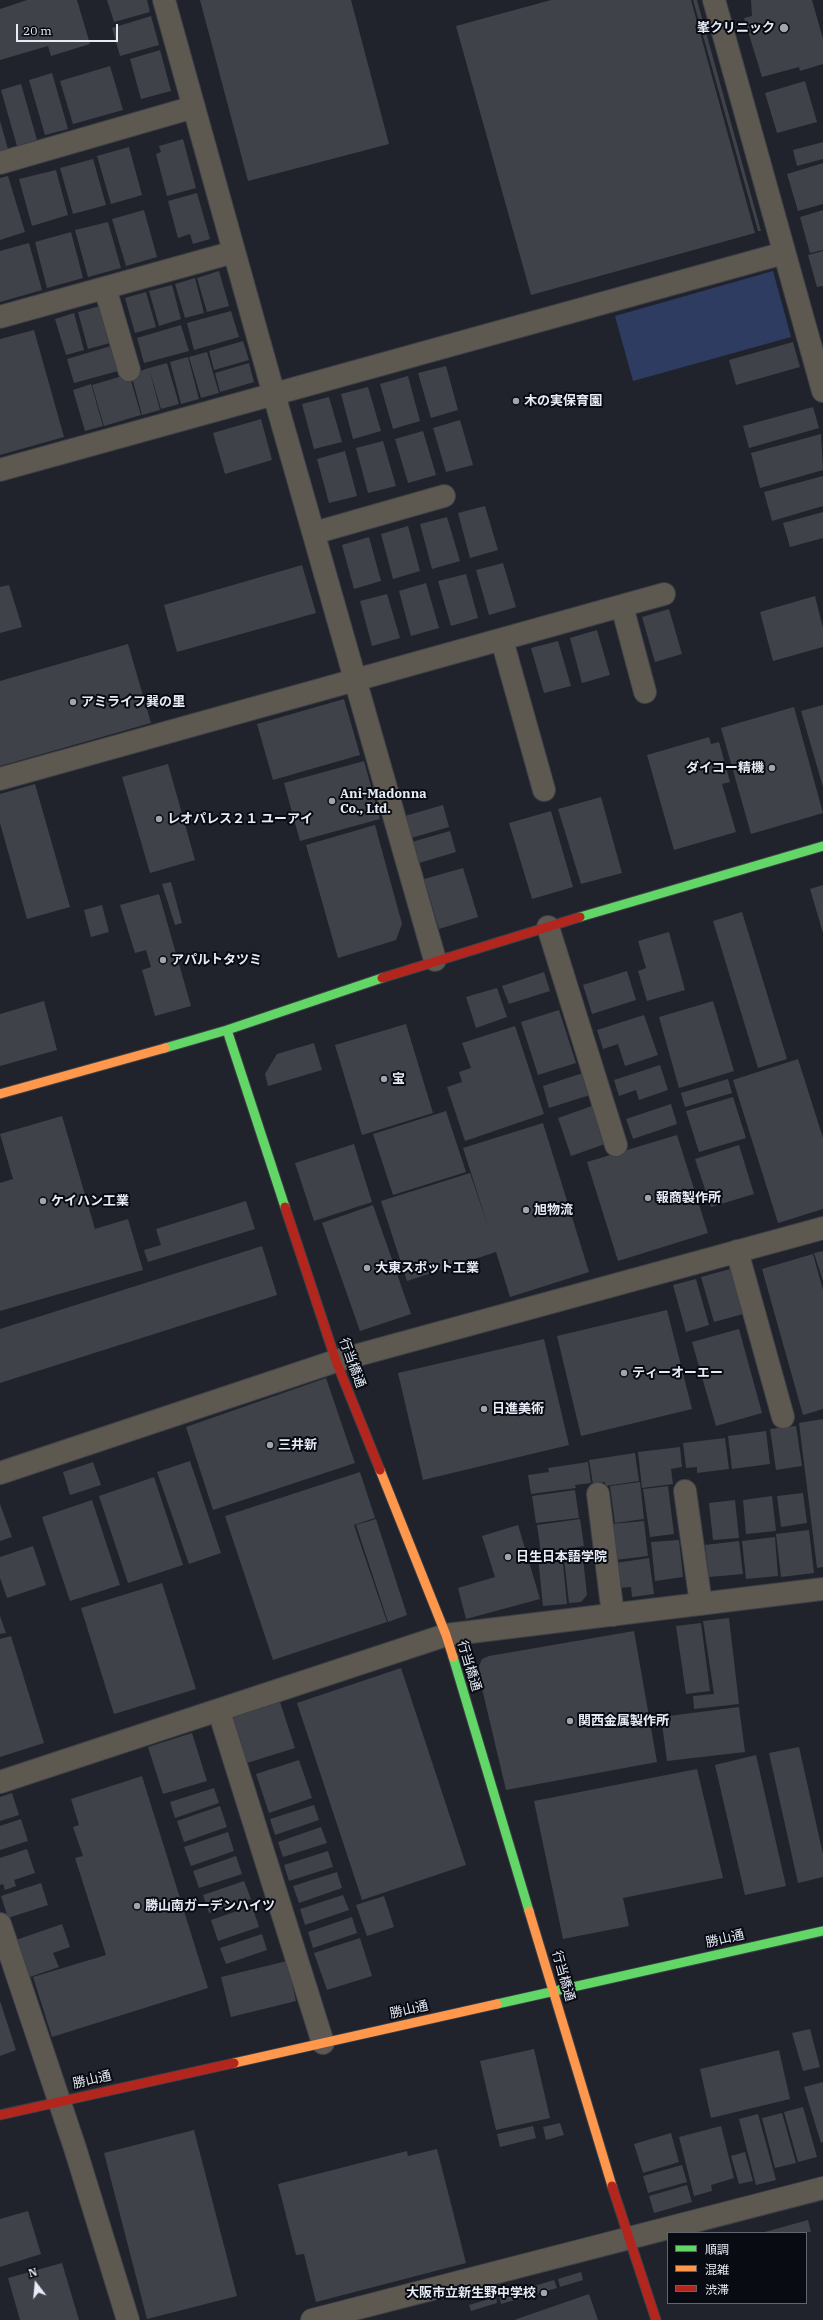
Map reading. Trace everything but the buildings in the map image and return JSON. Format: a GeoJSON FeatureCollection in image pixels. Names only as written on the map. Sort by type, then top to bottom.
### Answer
{"type":"FeatureCollection","features":[{"type":"Feature","properties":{"kind":"street"},"geometry":{"type":"LineString","coordinates":[[164,0],[435,960]]}},
{"type":"Feature","properties":{"kind":"street"},"geometry":{"type":"LineString","coordinates":[[714,0],[784,253],[822,381]]}},
{"type":"Feature","properties":{"kind":"street"},"geometry":{"type":"LineString","coordinates":[[0,162],[194,107]]}},
{"type":"Feature","properties":{"kind":"street"},"geometry":{"type":"LineString","coordinates":[[0,317],[234,252]]}},
{"type":"Feature","properties":{"kind":"street"},"geometry":{"type":"LineString","coordinates":[[0,470],[784,253]]}},
{"type":"Feature","properties":{"kind":"street"},"geometry":{"type":"LineString","coordinates":[[105,288],[129,370]]}},
{"type":"Feature","properties":{"kind":"street"},"geometry":{"type":"LineString","coordinates":[[314,533],[444,496]]}},
{"type":"Feature","properties":{"kind":"street"},"geometry":{"type":"LineString","coordinates":[[0,779],[664,594]]}},
{"type":"Feature","properties":{"kind":"street"},"geometry":{"type":"LineString","coordinates":[[622,606],[645,692]]}},
{"type":"Feature","properties":{"kind":"street"},"geometry":{"type":"LineString","coordinates":[[502,640],[544,790]]}},
{"type":"Feature","properties":{"kind":"street"},"geometry":{"type":"LineString","coordinates":[[0,1094],[228,1030],[435,960],[823,846]]}},
{"type":"Feature","properties":{"kind":"street"},"geometry":{"type":"LineString","coordinates":[[548,927],[616,1144]]}},
{"type":"Feature","properties":{"kind":"street","name":"行当橋通"},"geometry":{"type":"LineString","coordinates":[[228,1030],[336,1360],[446,1635],[628,2238],[656,2320]]}},
{"type":"Feature","properties":{"kind":"street"},"geometry":{"type":"LineString","coordinates":[[0,1474],[336,1360],[823,1228]]}},
{"type":"Feature","properties":{"kind":"street"},"geometry":{"type":"LineString","coordinates":[[737,1251],[783,1417]]}},
{"type":"Feature","properties":{"kind":"street"},"geometry":{"type":"LineString","coordinates":[[685,1491],[702,1604]]}},
{"type":"Feature","properties":{"kind":"street"},"geometry":{"type":"LineString","coordinates":[[598,1494],[613,1615]]}},
{"type":"Feature","properties":{"kind":"street"},"geometry":{"type":"LineString","coordinates":[[0,1782],[446,1635],[823,1589]]}},
{"type":"Feature","properties":{"kind":"street"},"geometry":{"type":"LineString","coordinates":[[219,1711],[323,2042]]}},
{"type":"Feature","properties":{"kind":"street"},"geometry":{"type":"LineString","coordinates":[[0,1924],[59,2101],[128,2320]]}},
{"type":"Feature","properties":{"kind":"street","name":"勝山通"},"geometry":{"type":"LineString","coordinates":[[0,2115],[823,1931]]}},
{"type":"Feature","properties":{"kind":"street"},"geometry":{"type":"LineString","coordinates":[[312,2320],[823,2188]]}},
{"type":"Feature","properties":{"kind":"shaded area"},"geometry":{"type":"Polygon","coordinates":[[[773,271],[791,337],[633,381],[615,316],[773,271]]]}},
{"type":"Feature","properties":{"kind":"traffic: fast"},"geometry":{"type":"LineString","coordinates":[[580,917],[823,846]]}},
{"type":"Feature","properties":{"kind":"traffic: fast"},"geometry":{"type":"LineString","coordinates":[[165,1048],[227,1030],[382,978]]}},
{"type":"Feature","properties":{"kind":"traffic: fast"},"geometry":{"type":"LineString","coordinates":[[227,1030],[285,1207]]}},
{"type":"Feature","properties":{"kind":"traffic: fast"},"geometry":{"type":"LineString","coordinates":[[453,1657],[529,1911]]}},
{"type":"Feature","properties":{"kind":"traffic: fast"},"geometry":{"type":"LineString","coordinates":[[497,2004],[823,1931]]}},
{"type":"Feature","properties":{"kind":"traffic: slow"},"geometry":{"type":"LineString","coordinates":[[0,1094],[165,1048]]}},
{"type":"Feature","properties":{"kind":"traffic: slow"},"geometry":{"type":"LineString","coordinates":[[380,1470],[446,1635],[453,1657]]}},
{"type":"Feature","properties":{"kind":"traffic: slow"},"geometry":{"type":"LineString","coordinates":[[529,1911],[612,2186]]}},
{"type":"Feature","properties":{"kind":"traffic: slow"},"geometry":{"type":"LineString","coordinates":[[234,2063],[497,2004]]}},
{"type":"Feature","properties":{"kind":"traffic: jam"},"geometry":{"type":"LineString","coordinates":[[382,978],[580,917]]}},
{"type":"Feature","properties":{"kind":"traffic: jam"},"geometry":{"type":"LineString","coordinates":[[285,1207],[336,1361],[380,1470]]}},
{"type":"Feature","properties":{"kind":"traffic: jam"},"geometry":{"type":"LineString","coordinates":[[0,2115],[234,2063]]}},
{"type":"Feature","properties":{"kind":"traffic: jam"},"geometry":{"type":"LineString","coordinates":[[612,2186],[656,2320]]}},
{"type":"Feature","properties":{"kind":"place","name":"峯クリニック"},"geometry":{"type":"Point","coordinates":[784,28]}},
{"type":"Feature","properties":{"kind":"place","name":"木の実保育園"},"geometry":{"type":"Point","coordinates":[516,401]}},
{"type":"Feature","properties":{"kind":"place","name":"アミライフ巽の里"},"geometry":{"type":"Point","coordinates":[73,702]}},
{"type":"Feature","properties":{"kind":"place","name":"ダイコー精機"},"geometry":{"type":"Point","coordinates":[772,768]}},
{"type":"Feature","properties":{"kind":"place","name":"Ani-Madonna Co., Ltd."},"geometry":{"type":"Point","coordinates":[332,801]}},
{"type":"Feature","properties":{"kind":"place","name":"レオパレス２１ ユーアイ"},"geometry":{"type":"Point","coordinates":[159,819]}},
{"type":"Feature","properties":{"kind":"place","name":"アパルトタツミ"},"geometry":{"type":"Point","coordinates":[163,960]}},
{"type":"Feature","properties":{"kind":"place","name":"宝"},"geometry":{"type":"Point","coordinates":[384,1079]}},
{"type":"Feature","properties":{"kind":"place","name":"報商製作所"},"geometry":{"type":"Point","coordinates":[648,1198]}},
{"type":"Feature","properties":{"kind":"place","name":"ケイハン工業"},"geometry":{"type":"Point","coordinates":[43,1201]}},
{"type":"Feature","properties":{"kind":"place","name":"旭物流"},"geometry":{"type":"Point","coordinates":[526,1210]}},
{"type":"Feature","properties":{"kind":"place","name":"大東スポット工業"},"geometry":{"type":"Point","coordinates":[367,1268]}},
{"type":"Feature","properties":{"kind":"place","name":"ティーオーエー"},"geometry":{"type":"Point","coordinates":[624,1373]}},
{"type":"Feature","properties":{"kind":"place","name":"日進美術"},"geometry":{"type":"Point","coordinates":[484,1409]}},
{"type":"Feature","properties":{"kind":"place","name":"三井新"},"geometry":{"type":"Point","coordinates":[270,1445]}},
{"type":"Feature","properties":{"kind":"place","name":"日生日本語学院"},"geometry":{"type":"Point","coordinates":[508,1557]}},
{"type":"Feature","properties":{"kind":"place","name":"関西金属製作所"},"geometry":{"type":"Point","coordinates":[570,1721]}},
{"type":"Feature","properties":{"kind":"place","name":"勝山南ガーデンハイツ"},"geometry":{"type":"Point","coordinates":[137,1906]}},
{"type":"Feature","properties":{"kind":"place","name":"大阪市立新生野中学校"},"geometry":{"type":"Point","coordinates":[544,2293]}}]}
